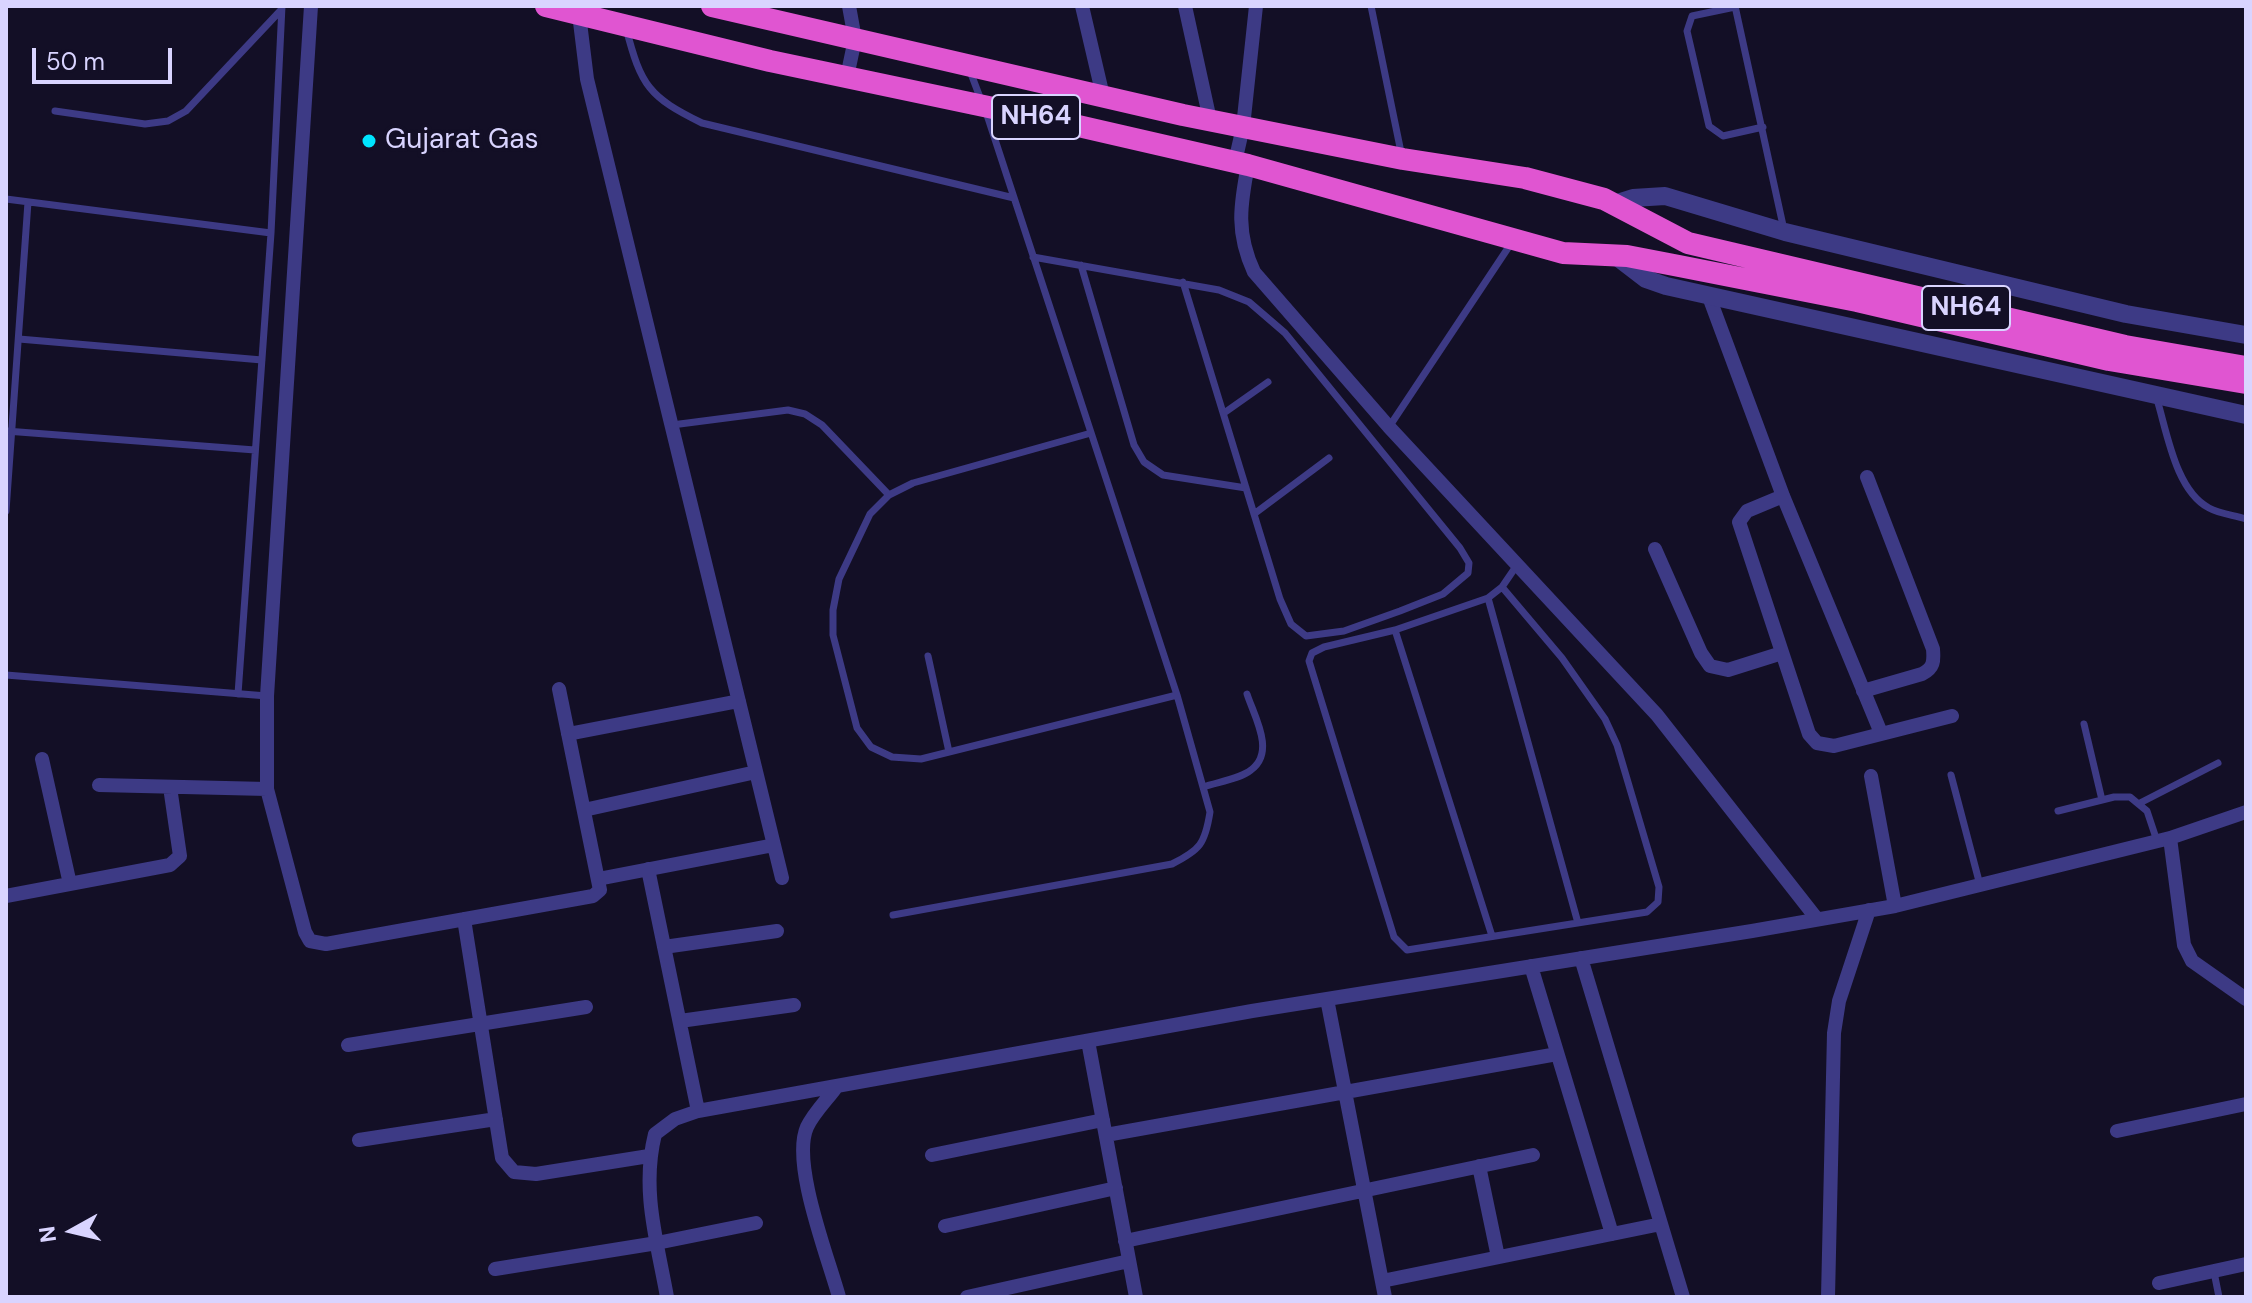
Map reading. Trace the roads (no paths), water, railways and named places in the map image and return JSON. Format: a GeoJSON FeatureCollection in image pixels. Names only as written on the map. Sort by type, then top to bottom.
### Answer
{"type":"FeatureCollection","features":[{"type":"Feature","properties":{"kind":"highway","name":"NH64"},"geometry":{"type":"LineString","coordinates":[[546,6],[578,10],[625,25],[847,77],[1242,164],[1563,253],[1616,256],[1679,266],[1857,301],[2109,360],[2246,383]]}},
{"type":"Feature","properties":{"kind":"highway","name":"NH64"},"geometry":{"type":"LineString","coordinates":[[712,6],[1243,127],[1403,159],[1525,178],[1614,204],[1688,243],[2125,346],[2246,367]]}},
{"type":"Feature","properties":{"kind":"street"},"geometry":{"type":"LineString","coordinates":[[311,6],[267,696],[267,789],[310,941],[326,944],[593,896],[600,890],[559,689]]}},
{"type":"Feature","properties":{"kind":"street"},"geometry":{"type":"LineString","coordinates":[[847,77],[855,39],[849,6]]}},
{"type":"Feature","properties":{"kind":"street"},"geometry":{"type":"LineString","coordinates":[[1082,6],[1103,96]]}},
{"type":"Feature","properties":{"kind":"street"},"geometry":{"type":"LineString","coordinates":[[1185,6],[1210,120]]}},
{"type":"Feature","properties":{"kind":"street"},"geometry":{"type":"LineString","coordinates":[[1256,6],[1243,127],[1239,212],[1244,251],[1254,272],[1389,427],[1657,715],[1817,919]]}},
{"type":"Feature","properties":{"kind":"street"},"geometry":{"type":"LineString","coordinates":[[578,10],[587,79],[782,878]]}},
{"type":"Feature","properties":{"kind":"street"},"geometry":{"type":"LineString","coordinates":[[1614,204],[1633,198],[1665,196],[1785,232],[2126,314],[2246,335]]}},
{"type":"Feature","properties":{"kind":"street","name":"NH64"},"geometry":{"type":"LineString","coordinates":[[1616,256],[1646,279],[1666,286],[2246,415]]}},
{"type":"Feature","properties":{"kind":"street"},"geometry":{"type":"LineString","coordinates":[[1708,294],[1783,496],[1881,733]]}},
{"type":"Feature","properties":{"kind":"street"},"geometry":{"type":"LineString","coordinates":[[1863,691],[1922,674],[1930,670],[1934,661],[1933,649],[1867,477]]}},
{"type":"Feature","properties":{"kind":"street"},"geometry":{"type":"LineString","coordinates":[[1783,496],[1747,511],[1739,522],[1809,734],[1817,743],[1834,746],[1952,716]]}},
{"type":"Feature","properties":{"kind":"street"},"geometry":{"type":"LineString","coordinates":[[1655,549],[1701,653],[1710,666],[1728,670],[1782,653]]}},
{"type":"Feature","properties":{"kind":"street"},"geometry":{"type":"LineString","coordinates":[[568,734],[739,701]]}},
{"type":"Feature","properties":{"kind":"street"},"geometry":{"type":"LineString","coordinates":[[42,759],[70,884]]}},
{"type":"Feature","properties":{"kind":"street"},"geometry":{"type":"LineString","coordinates":[[584,810],[756,772]]}},
{"type":"Feature","properties":{"kind":"street"},"geometry":{"type":"LineString","coordinates":[[1871,776],[1895,906]]}},
{"type":"Feature","properties":{"kind":"street"},"geometry":{"type":"LineString","coordinates":[[99,785],[267,789]]}},
{"type":"Feature","properties":{"kind":"street"},"geometry":{"type":"LineString","coordinates":[[6,896],[170,865],[180,856],[170,787]]}},
{"type":"Feature","properties":{"kind":"street"},"geometry":{"type":"LineString","coordinates":[[667,1297],[647,1187],[649,1156],[655,1134],[675,1119],[698,1111],[1327,999],[1895,906],[2164,840],[2246,812]]}},
{"type":"Feature","properties":{"kind":"street"},"geometry":{"type":"LineString","coordinates":[[2164,840],[2184,945],[2192,961],[2246,999]]}},
{"type":"Feature","properties":{"kind":"street"},"geometry":{"type":"LineString","coordinates":[[598,879],[774,845]]}},
{"type":"Feature","properties":{"kind":"street"},"geometry":{"type":"LineString","coordinates":[[648,869],[698,1111]]}},
{"type":"Feature","properties":{"kind":"street"},"geometry":{"type":"LineString","coordinates":[[1828,1297],[1834,1033],[1839,1001],[1869,910]]}},
{"type":"Feature","properties":{"kind":"street"},"geometry":{"type":"LineString","coordinates":[[464,919],[502,1158],[514,1172],[536,1174],[649,1156]]}},
{"type":"Feature","properties":{"kind":"street"},"geometry":{"type":"LineString","coordinates":[[664,947],[777,931]]}},
{"type":"Feature","properties":{"kind":"street"},"geometry":{"type":"LineString","coordinates":[[1581,958],[1683,1297]]}},
{"type":"Feature","properties":{"kind":"street"},"geometry":{"type":"LineString","coordinates":[[1531,966],[1612,1234]]}},
{"type":"Feature","properties":{"kind":"street"},"geometry":{"type":"LineString","coordinates":[[1327,999],[1385,1297]]}},
{"type":"Feature","properties":{"kind":"street"},"geometry":{"type":"LineString","coordinates":[[680,1021],[794,1005]]}},
{"type":"Feature","properties":{"kind":"street"},"geometry":{"type":"LineString","coordinates":[[348,1045],[586,1007]]}},
{"type":"Feature","properties":{"kind":"street"},"geometry":{"type":"LineString","coordinates":[[1088,1041],[1136,1297]]}},
{"type":"Feature","properties":{"kind":"street"},"geometry":{"type":"LineString","coordinates":[[1106,1135],[1557,1054]]}},
{"type":"Feature","properties":{"kind":"street"},"geometry":{"type":"LineString","coordinates":[[837,1086],[808,1126],[802,1149],[806,1180],[839,1297]]}},
{"type":"Feature","properties":{"kind":"street"},"geometry":{"type":"LineString","coordinates":[[2117,1131],[2246,1104]]}},
{"type":"Feature","properties":{"kind":"street"},"geometry":{"type":"LineString","coordinates":[[359,1140],[496,1119]]}},
{"type":"Feature","properties":{"kind":"street"},"geometry":{"type":"LineString","coordinates":[[932,1155],[1103,1120]]}},
{"type":"Feature","properties":{"kind":"street"},"geometry":{"type":"LineString","coordinates":[[1125,1241],[1533,1155]]}},
{"type":"Feature","properties":{"kind":"street"},"geometry":{"type":"LineString","coordinates":[[1479,1166],[1498,1257]]}},
{"type":"Feature","properties":{"kind":"street"},"geometry":{"type":"LineString","coordinates":[[945,1226],[1116,1188]]}},
{"type":"Feature","properties":{"kind":"street"},"geometry":{"type":"LineString","coordinates":[[495,1269],[657,1243],[756,1223]]}},
{"type":"Feature","properties":{"kind":"street"},"geometry":{"type":"LineString","coordinates":[[1382,1281],[1661,1224]]}},
{"type":"Feature","properties":{"kind":"street"},"geometry":{"type":"LineString","coordinates":[[967,1297],[1129,1261]]}},
{"type":"Feature","properties":{"kind":"street"},"geometry":{"type":"LineString","coordinates":[[2159,1283],[2246,1264]]}},
{"type":"Feature","properties":{"kind":"lane"},"geometry":{"type":"LineString","coordinates":[[1371,6],[1403,159]]}},
{"type":"Feature","properties":{"kind":"lane"},"geometry":{"type":"LineString","coordinates":[[1763,127],[1723,136],[1709,126],[1690,51],[1687,31],[1692,16],[1735,7],[1763,127],[1785,232]]}},
{"type":"Feature","properties":{"kind":"lane"},"geometry":{"type":"LineString","coordinates":[[238,694],[271,233],[282,8]]}},
{"type":"Feature","properties":{"kind":"lane"},"geometry":{"type":"LineString","coordinates":[[55,111],[145,124],[168,121],[186,111],[282,8]]}},
{"type":"Feature","properties":{"kind":"lane"},"geometry":{"type":"LineString","coordinates":[[625,25],[634,59],[646,84],[667,106],[702,123],[1014,198]]}},
{"type":"Feature","properties":{"kind":"lane"},"geometry":{"type":"LineString","coordinates":[[893,915],[1172,864],[1195,852],[1207,831],[1210,812],[1177,695],[968,65]]}},
{"type":"Feature","properties":{"kind":"lane"},"geometry":{"type":"LineString","coordinates":[[6,199],[271,233]]}},
{"type":"Feature","properties":{"kind":"lane"},"geometry":{"type":"LineString","coordinates":[[6,511],[9,431],[28,202]]}},
{"type":"Feature","properties":{"kind":"lane"},"geometry":{"type":"LineString","coordinates":[[1389,427],[1513,240]]}},
{"type":"Feature","properties":{"kind":"lane"},"geometry":{"type":"LineString","coordinates":[[1033,257],[1183,282],[1219,290],[1249,302],[1285,333],[1460,548],[1469,563],[1468,573],[1443,594],[1344,631],[1306,636],[1291,624],[1280,599],[1183,282]]}},
{"type":"Feature","properties":{"kind":"lane"},"geometry":{"type":"LineString","coordinates":[[1081,265],[1134,445],[1144,462],[1163,475],[1246,488]]}},
{"type":"Feature","properties":{"kind":"lane"},"geometry":{"type":"LineString","coordinates":[[19,339],[262,360]]}},
{"type":"Feature","properties":{"kind":"lane"},"geometry":{"type":"LineString","coordinates":[[1224,413],[1268,382]]}},
{"type":"Feature","properties":{"kind":"lane"},"geometry":{"type":"LineString","coordinates":[[2156,396],[2183,483],[2196,500],[2212,510],[2246,519]]}},
{"type":"Feature","properties":{"kind":"lane"},"geometry":{"type":"LineString","coordinates":[[672,425],[788,410],[805,414],[822,425],[889,495]]}},
{"type":"Feature","properties":{"kind":"lane"},"geometry":{"type":"LineString","coordinates":[[9,431],[255,450]]}},
{"type":"Feature","properties":{"kind":"lane"},"geometry":{"type":"LineString","coordinates":[[1091,433],[913,483],[889,495],[870,514],[839,579],[833,610],[833,635],[857,728],[871,747],[892,757],[921,759],[1177,695]]}},
{"type":"Feature","properties":{"kind":"lane"},"geometry":{"type":"LineString","coordinates":[[1254,514],[1329,458]]}},
{"type":"Feature","properties":{"kind":"lane"},"geometry":{"type":"LineString","coordinates":[[1502,587],[1562,658],[1605,719],[1617,745],[1659,887],[1658,902],[1647,912],[1407,950],[1394,937],[1309,661],[1312,653],[1324,647],[1395,630],[1488,598],[1502,587],[1517,565]]}},
{"type":"Feature","properties":{"kind":"lane"},"geometry":{"type":"LineString","coordinates":[[1488,598],[1578,923]]}},
{"type":"Feature","properties":{"kind":"lane"},"geometry":{"type":"LineString","coordinates":[[1395,630],[1492,936]]}},
{"type":"Feature","properties":{"kind":"lane"},"geometry":{"type":"LineString","coordinates":[[928,656],[949,752]]}},
{"type":"Feature","properties":{"kind":"lane"},"geometry":{"type":"LineString","coordinates":[[6,675],[267,696]]}},
{"type":"Feature","properties":{"kind":"lane"},"geometry":{"type":"LineString","coordinates":[[1203,787],[1251,771],[1263,757],[1263,742],[1247,694]]}},
{"type":"Feature","properties":{"kind":"lane"},"geometry":{"type":"LineString","coordinates":[[2084,724],[2102,800]]}},
{"type":"Feature","properties":{"kind":"lane"},"geometry":{"type":"LineString","coordinates":[[2140,803],[2218,763]]}},
{"type":"Feature","properties":{"kind":"lane"},"geometry":{"type":"LineString","coordinates":[[1951,775],[1980,885]]}},
{"type":"Feature","properties":{"kind":"lane"},"geometry":{"type":"LineString","coordinates":[[2058,811],[2130,797],[2147,811],[2164,840]]}},
{"type":"Feature","properties":{"kind":"lane"},"geometry":{"type":"LineString","coordinates":[[2214,1271],[2219,1297]]}},
{"type":"Feature","properties":{"kind":"place","name":"Gujarat Gas"},"geometry":{"type":"Point","coordinates":[369,141]}}]}
